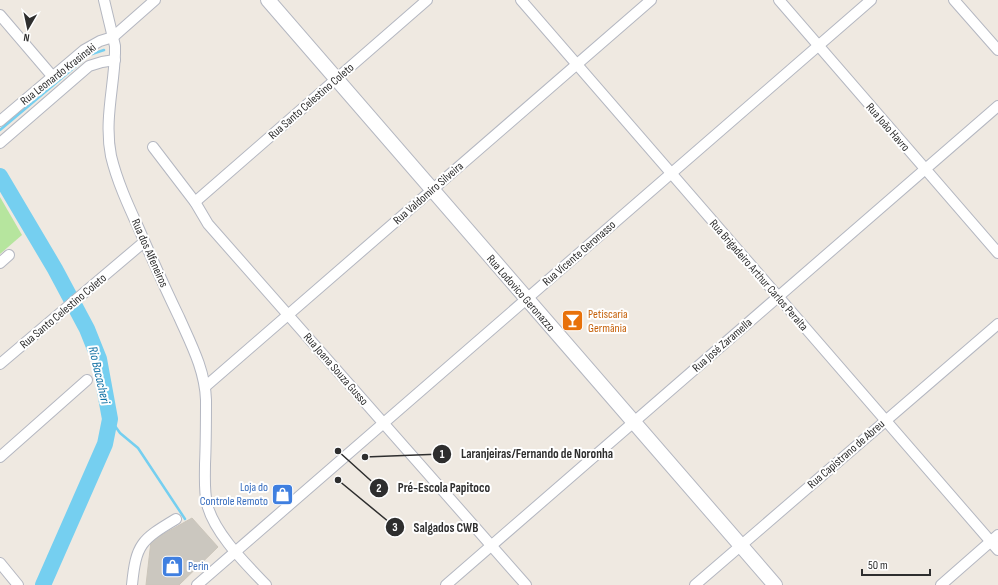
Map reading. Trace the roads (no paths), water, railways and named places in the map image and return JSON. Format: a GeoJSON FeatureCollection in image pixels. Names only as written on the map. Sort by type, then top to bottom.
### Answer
{"type":"FeatureCollection","features":[{"type":"Feature","properties":{"kind":"main road","name":"Rua Lodovico Geronazzo"},"geometry":{"type":"LineString","coordinates":[[268,0],[775,585]]}},
{"type":"Feature","properties":{"kind":"street","name":"Rua dos Alfeneiros"},"geometry":{"type":"LineString","coordinates":[[104,0],[115,46],[115,60],[108,122],[110,149],[114,168],[121,188],[202,371],[206,386],[205,482],[207,504],[216,526],[235,551],[266,585]]}},
{"type":"Feature","properties":{"kind":"street","name":"Rua Leonardo Krasinski"},"geometry":{"type":"LineString","coordinates":[[0,121],[92,45],[113,37],[155,0]]}},
{"type":"Feature","properties":{"kind":"street","name":"Rua Santo Celestino Coleto"},"geometry":{"type":"LineString","coordinates":[[195,202],[427,0]]}},
{"type":"Feature","properties":{"kind":"street","name":"Rua Brigadeiro Arthur Carlos Peralta"},"geometry":{"type":"LineString","coordinates":[[521,0],[886,421],[994,538],[998,550]]}},
{"type":"Feature","properties":{"kind":"street","name":"Rua Valdomiro Silveira"},"geometry":{"type":"LineString","coordinates":[[206,386],[651,0]]}},
{"type":"Feature","properties":{"kind":"street","name":"Rua João Havro"},"geometry":{"type":"LineString","coordinates":[[779,0],[998,253]]}},
{"type":"Feature","properties":{"kind":"street","name":"Rua Vicente Geronasso"},"geometry":{"type":"LineString","coordinates":[[197,585],[871,0]]}},
{"type":"Feature","properties":{"kind":"street"},"geometry":{"type":"LineString","coordinates":[[954,0],[998,50]]}},
{"type":"Feature","properties":{"kind":"street"},"geometry":{"type":"LineString","coordinates":[[0,15],[53,76]]}},
{"type":"Feature","properties":{"kind":"street"},"geometry":{"type":"LineString","coordinates":[[0,143],[89,66],[115,60]]}},
{"type":"Feature","properties":{"kind":"street","name":"Rua José Zaramella"},"geometry":{"type":"LineString","coordinates":[[446,585],[998,106]]}},
{"type":"Feature","properties":{"kind":"street","name":"Rua Joana Souza Gusso"},"geometry":{"type":"LineString","coordinates":[[153,147],[195,202],[208,224],[526,585]]}},
{"type":"Feature","properties":{"kind":"street","name":"Rua Santo Celestino Coleto"},"geometry":{"type":"LineString","coordinates":[[0,364],[144,242]]}},
{"type":"Feature","properties":{"kind":"street"},"geometry":{"type":"LineString","coordinates":[[0,263],[9,255]]}},
{"type":"Feature","properties":{"kind":"street","name":"Rua Capistrano de Abreu"},"geometry":{"type":"LineString","coordinates":[[695,585],[998,324]]}},
{"type":"Feature","properties":{"kind":"street"},"geometry":{"type":"LineString","coordinates":[[0,457],[87,380]]}},
{"type":"Feature","properties":{"kind":"street"},"geometry":{"type":"LineString","coordinates":[[132,585],[134,565],[143,542],[158,530],[176,519]]}},
{"type":"Feature","properties":{"kind":"street"},"geometry":{"type":"LineString","coordinates":[[941,585],[994,538]]}},
{"type":"Feature","properties":{"kind":"street"},"geometry":{"type":"LineString","coordinates":[[0,563],[18,585]]}},
{"type":"Feature","properties":{"kind":"waterway"},"geometry":{"type":"LineString","coordinates":[[0,130],[89,55],[104,50]]}},
{"type":"Feature","properties":{"kind":"waterway","name":"Rio Bacacheri"},"geometry":{"type":"LineString","coordinates":[[0,176],[55,269],[87,329],[99,359],[110,419],[105,444],[43,585]]}},
{"type":"Feature","properties":{"kind":"waterway"},"geometry":{"type":"LineString","coordinates":[[110,419],[120,433],[138,448],[185,519]]}},
{"type":"Feature","properties":{"kind":"place","name":"Petiscaria Germânia"},"geometry":{"type":"Point","coordinates":[573,321]}},
{"type":"Feature","properties":{"kind":"place","name":"Pré-Escola Papitoco"},"geometry":{"type":"Point","coordinates":[338,451]}},
{"type":"Feature","properties":{"kind":"place","name":"Laranjeiras/Fernando de Noronha"},"geometry":{"type":"Point","coordinates":[365,457]}},
{"type":"Feature","properties":{"kind":"place","name":"Salgados CWB"},"geometry":{"type":"Point","coordinates":[338,480]}},
{"type":"Feature","properties":{"kind":"place","name":"Loja do Controle Remoto"},"geometry":{"type":"Point","coordinates":[283,494]}},
{"type":"Feature","properties":{"kind":"place","name":"Perin"},"geometry":{"type":"Point","coordinates":[173,566]}}]}
